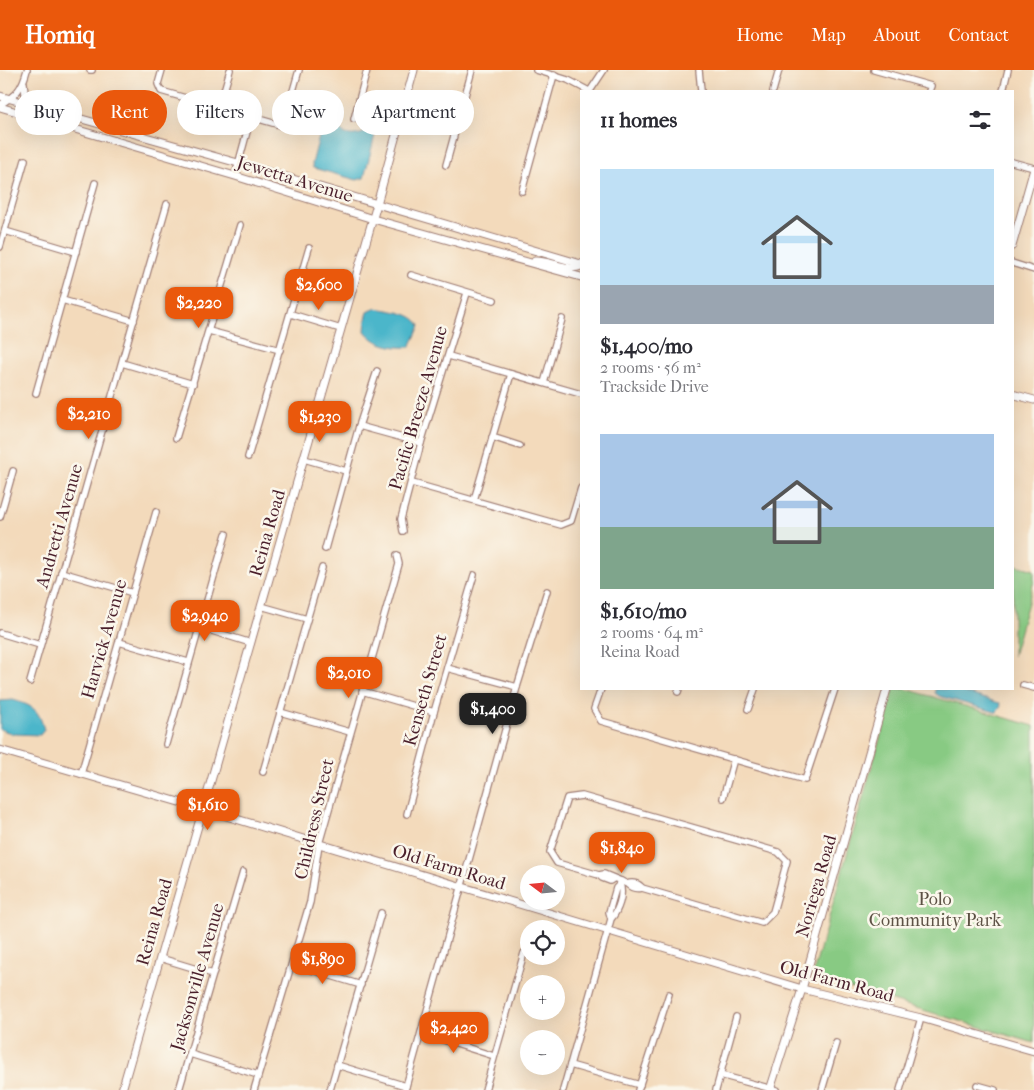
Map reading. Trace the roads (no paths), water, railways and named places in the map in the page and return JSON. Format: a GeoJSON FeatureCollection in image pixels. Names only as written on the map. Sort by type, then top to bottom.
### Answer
{"type":"FeatureCollection","features":[{"type":"Feature","properties":{"kind":"street"},"geometry":{"type":"LineString","coordinates":[[0,106],[18,93],[24,83],[27,70]]}},
{"type":"Feature","properties":{"kind":"street"},"geometry":{"type":"LineString","coordinates":[[162,70],[158,84],[161,91],[177,96]]}},
{"type":"Feature","properties":{"kind":"street"},"geometry":{"type":"LineString","coordinates":[[224,90],[230,70]]}},
{"type":"Feature","properties":{"kind":"street"},"geometry":{"type":"LineString","coordinates":[[262,120],[283,126],[299,70]]}},
{"type":"Feature","properties":{"kind":"street"},"geometry":{"type":"LineString","coordinates":[[362,90],[367,70]]}},
{"type":"Feature","properties":{"kind":"street","name":"Reina Road"},"geometry":{"type":"LineString","coordinates":[[122,1090],[373,219],[414,70]]}},
{"type":"Feature","properties":{"kind":"street"},"geometry":{"type":"LineString","coordinates":[[446,165],[472,70]]}},
{"type":"Feature","properties":{"kind":"street"},"geometry":{"type":"LineString","coordinates":[[536,70],[568,80],[588,90]]}},
{"type":"Feature","properties":{"kind":"street"},"geometry":{"type":"LineString","coordinates":[[591,90],[604,70]]}},
{"type":"Feature","properties":{"kind":"street"},"geometry":{"type":"LineString","coordinates":[[699,70],[701,90]]}},
{"type":"Feature","properties":{"kind":"street"},"geometry":{"type":"LineString","coordinates":[[773,90],[779,70]]}},
{"type":"Feature","properties":{"kind":"street"},"geometry":{"type":"LineString","coordinates":[[874,70],[930,88]]}},
{"type":"Feature","properties":{"kind":"street"},"geometry":{"type":"LineString","coordinates":[[1003,90],[1008,70]]}},
{"type":"Feature","properties":{"kind":"street"},"geometry":{"type":"LineString","coordinates":[[522,191],[554,75]]}},
{"type":"Feature","properties":{"kind":"street"},"geometry":{"type":"LineString","coordinates":[[24,83],[25,90]]}},
{"type":"Feature","properties":{"kind":"street","name":"Jewetta Avenue"},"geometry":{"type":"LineString","coordinates":[[0,96],[15,100]]}},
{"type":"Feature","properties":{"kind":"street","name":"Jewetta Avenue"},"geometry":{"type":"LineString","coordinates":[[0,106],[15,111]]}},
{"type":"Feature","properties":{"kind":"street","name":"Jewetta Avenue"},"geometry":{"type":"LineString","coordinates":[[82,119],[235,162],[580,265]]}},
{"type":"Feature","properties":{"kind":"street","name":"Jewetta Avenue"},"geometry":{"type":"LineString","coordinates":[[82,131],[373,219],[580,277]]}},
{"type":"Feature","properties":{"kind":"street"},"geometry":{"type":"LineString","coordinates":[[235,176],[235,162],[246,135]]}},
{"type":"Feature","properties":{"kind":"street"},"geometry":{"type":"LineString","coordinates":[[0,248],[25,160]]}},
{"type":"Feature","properties":{"kind":"street"},"geometry":{"type":"LineString","coordinates":[[1014,163],[1034,168],[1014,239]]}},
{"type":"Feature","properties":{"kind":"street"},"geometry":{"type":"LineString","coordinates":[[36,394],[95,183]]}},
{"type":"Feature","properties":{"kind":"street","name":"Andretti Avenue"},"geometry":{"type":"LineString","coordinates":[[30,682],[167,204]]}},
{"type":"Feature","properties":{"kind":"street"},"geometry":{"type":"LineString","coordinates":[[176,438],[240,224]]}},
{"type":"Feature","properties":{"kind":"street"},"geometry":{"type":"LineString","coordinates":[[5,231],[76,252]]}},
{"type":"Feature","properties":{"kind":"street"},"geometry":{"type":"LineString","coordinates":[[248,457],[309,248]]}},
{"type":"Feature","properties":{"kind":"street"},"geometry":{"type":"LineString","coordinates":[[527,261],[543,260],[573,268],[580,265]]}},
{"type":"Feature","properties":{"kind":"street"},"geometry":{"type":"LineString","coordinates":[[1014,265],[1034,270]]}},
{"type":"Feature","properties":{"kind":"street"},"geometry":{"type":"LineString","coordinates":[[410,275],[494,300]]}},
{"type":"Feature","properties":{"kind":"street","name":"Pacific Breeze Avenue"},"geometry":{"type":"LineString","coordinates":[[402,531],[401,519],[421,443],[467,293]]}},
{"type":"Feature","properties":{"kind":"street"},"geometry":{"type":"LineString","coordinates":[[62,300],[134,321]]}},
{"type":"Feature","properties":{"kind":"street"},"geometry":{"type":"LineString","coordinates":[[291,314],[341,328]]}},
{"type":"Feature","properties":{"kind":"street"},"geometry":{"type":"LineString","coordinates":[[544,383],[562,319]]}},
{"type":"Feature","properties":{"kind":"street"},"geometry":{"type":"LineString","coordinates":[[209,332],[280,350]]}},
{"type":"Feature","properties":{"kind":"street"},"geometry":{"type":"LineString","coordinates":[[449,356],[580,394]]}},
{"type":"Feature","properties":{"kind":"street"},"geometry":{"type":"LineString","coordinates":[[122,363],[193,384]]}},
{"type":"Feature","properties":{"kind":"street"},"geometry":{"type":"LineString","coordinates":[[325,549],[359,426],[377,371]]}},
{"type":"Feature","properties":{"kind":"street"},"geometry":{"type":"LineString","coordinates":[[474,500],[511,374]]}},
{"type":"Feature","properties":{"kind":"street"},"geometry":{"type":"LineString","coordinates":[[1014,395],[1034,400]]}},
{"type":"Feature","properties":{"kind":"street"},"geometry":{"type":"LineString","coordinates":[[359,426],[421,443]]}},
{"type":"Feature","properties":{"kind":"street"},"geometry":{"type":"LineString","coordinates":[[492,437],[520,446]]}},
{"type":"Feature","properties":{"kind":"street"},"geometry":{"type":"LineString","coordinates":[[304,459],[346,471]]}},
{"type":"Feature","properties":{"kind":"street"},"geometry":{"type":"LineString","coordinates":[[0,517],[13,471]]}},
{"type":"Feature","properties":{"kind":"street"},"geometry":{"type":"LineString","coordinates":[[412,483],[561,525],[571,521],[580,491]]}},
{"type":"Feature","properties":{"kind":"street","name":"Harvick Avenue"},"geometry":{"type":"LineString","coordinates":[[81,774],[156,512]]}},
{"type":"Feature","properties":{"kind":"street"},"geometry":{"type":"LineString","coordinates":[[166,744],[226,534]]}},
{"type":"Feature","properties":{"kind":"street","name":"Childress Street"},"geometry":{"type":"LineString","coordinates":[[254,1090],[310,902],[320,844],[350,732],[399,564],[397,555]]}},
{"type":"Feature","properties":{"kind":"street"},"geometry":{"type":"LineString","coordinates":[[263,772],[322,568]]}},
{"type":"Feature","properties":{"kind":"street"},"geometry":{"type":"LineString","coordinates":[[61,572],[133,593]]}},
{"type":"Feature","properties":{"kind":"street","name":"Kenseth Street"},"geometry":{"type":"LineString","coordinates":[[407,814],[434,712],[474,575]]}},
{"type":"Feature","properties":{"kind":"street"},"geometry":{"type":"LineString","coordinates":[[338,1065],[405,1088],[460,886],[517,688],[548,591]]}},
{"type":"Feature","properties":{"kind":"street"},"geometry":{"type":"LineString","coordinates":[[261,606],[307,619]]}},
{"type":"Feature","properties":{"kind":"street"},"geometry":{"type":"LineString","coordinates":[[199,628],[250,643]]}},
{"type":"Feature","properties":{"kind":"street"},"geometry":{"type":"LineString","coordinates":[[0,633],[40,645]]}},
{"type":"Feature","properties":{"kind":"street"},"geometry":{"type":"LineString","coordinates":[[118,642],[188,662]]}},
{"type":"Feature","properties":{"kind":"street"},"geometry":{"type":"LineString","coordinates":[[447,668],[517,688]]}},
{"type":"Feature","properties":{"kind":"street"},"geometry":{"type":"LineString","coordinates":[[1023,685],[1034,688]]}},
{"type":"Feature","properties":{"kind":"street"},"geometry":{"type":"LineString","coordinates":[[362,690],[434,712]]}},
{"type":"Feature","properties":{"kind":"street"},"geometry":{"type":"LineString","coordinates":[[601,690],[594,709],[601,721],[805,780],[835,690]]}},
{"type":"Feature","properties":{"kind":"street"},"geometry":{"type":"LineString","coordinates":[[748,709],[755,690]]}},
{"type":"Feature","properties":{"kind":"street","name":"Noriega Road"},"geometry":{"type":"LineString","coordinates":[[772,1090],[887,690]]}},
{"type":"Feature","properties":{"kind":"street"},"geometry":{"type":"LineString","coordinates":[[280,712],[350,732]]}},
{"type":"Feature","properties":{"kind":"street","name":"Old Farm Road"},"geometry":{"type":"LineString","coordinates":[[0,750],[802,989],[921,1018],[1034,1051]]}},
{"type":"Feature","properties":{"kind":"street"},"geometry":{"type":"LineString","coordinates":[[723,798],[734,759]]}},
{"type":"Feature","properties":{"kind":"street"},"geometry":{"type":"LineString","coordinates":[[582,796],[778,852],[787,861],[773,912],[762,923],[642,888],[630,887],[623,883],[613,879],[611,876],[599,875],[558,863],[550,852],[567,798],[582,796]]}},
{"type":"Feature","properties":{"kind":"street","name":"Jacksonville Avenue"},"geometry":{"type":"LineString","coordinates":[[179,1090],[243,872]]}},
{"type":"Feature","properties":{"kind":"street"},"geometry":{"type":"LineString","coordinates":[[563,1090],[611,919],[616,914],[623,883]]}},
{"type":"Feature","properties":{"kind":"street"},"geometry":{"type":"LineString","coordinates":[[330,1090],[381,913]]}},
{"type":"Feature","properties":{"kind":"street"},"geometry":{"type":"LineString","coordinates":[[160,958],[213,974]]}},
{"type":"Feature","properties":{"kind":"street"},"geometry":{"type":"LineString","coordinates":[[292,964],[361,985]]}},
{"type":"Feature","properties":{"kind":"street"},"geometry":{"type":"LineString","coordinates":[[485,1090],[521,965]]}},
{"type":"Feature","properties":{"kind":"street"},"geometry":{"type":"LineString","coordinates":[[570,1064],[639,1088],[669,994]]}},
{"type":"Feature","properties":{"kind":"street"},"geometry":{"type":"LineString","coordinates":[[716,1090],[736,1017]]}},
{"type":"Feature","properties":{"kind":"street"},"geometry":{"type":"LineString","coordinates":[[900,1090],[921,1018]]}},
{"type":"Feature","properties":{"kind":"street"},"geometry":{"type":"LineString","coordinates":[[420,1033],[494,1056]]}},
{"type":"Feature","properties":{"kind":"street"},"geometry":{"type":"LineString","coordinates":[[822,1090],[836,1043]]}},
{"type":"Feature","properties":{"kind":"street"},"geometry":{"type":"LineString","coordinates":[[190,1054],[258,1075]]}},
{"type":"Feature","properties":{"kind":"street"},"geometry":{"type":"LineString","coordinates":[[720,1075],[772,1090]]}},
{"type":"Feature","properties":{"kind":"street"},"geometry":{"type":"LineString","coordinates":[[977,1085],[995,1090]]}},
{"type":"Feature","properties":{"kind":"water"},"geometry":{"type":"Polygon","coordinates":[[[344,133],[351,135],[375,135],[364,178],[357,180],[313,168],[312,164],[319,135],[344,135],[344,133]]]}},
{"type":"Feature","properties":{"kind":"water"},"geometry":{"type":"Polygon","coordinates":[[[376,308],[401,313],[417,321],[420,326],[410,347],[385,345],[369,336],[365,331],[366,319],[368,312],[376,308]]]}},
{"type":"Feature","properties":{"kind":"water"},"geometry":{"type":"Polygon","coordinates":[[[935,690],[956,690],[1000,703],[1001,706],[995,712],[939,696],[935,693],[935,690]]]}},
{"type":"Feature","properties":{"kind":"water"},"geometry":{"type":"Polygon","coordinates":[[[13,700],[34,709],[40,717],[44,730],[40,735],[13,734],[0,729],[0,701],[13,700]]]}},
{"type":"Feature","properties":{"kind":"park label","name":"Polo Community Park"},"geometry":{"type":"Point","coordinates":[935,910]}}]}
